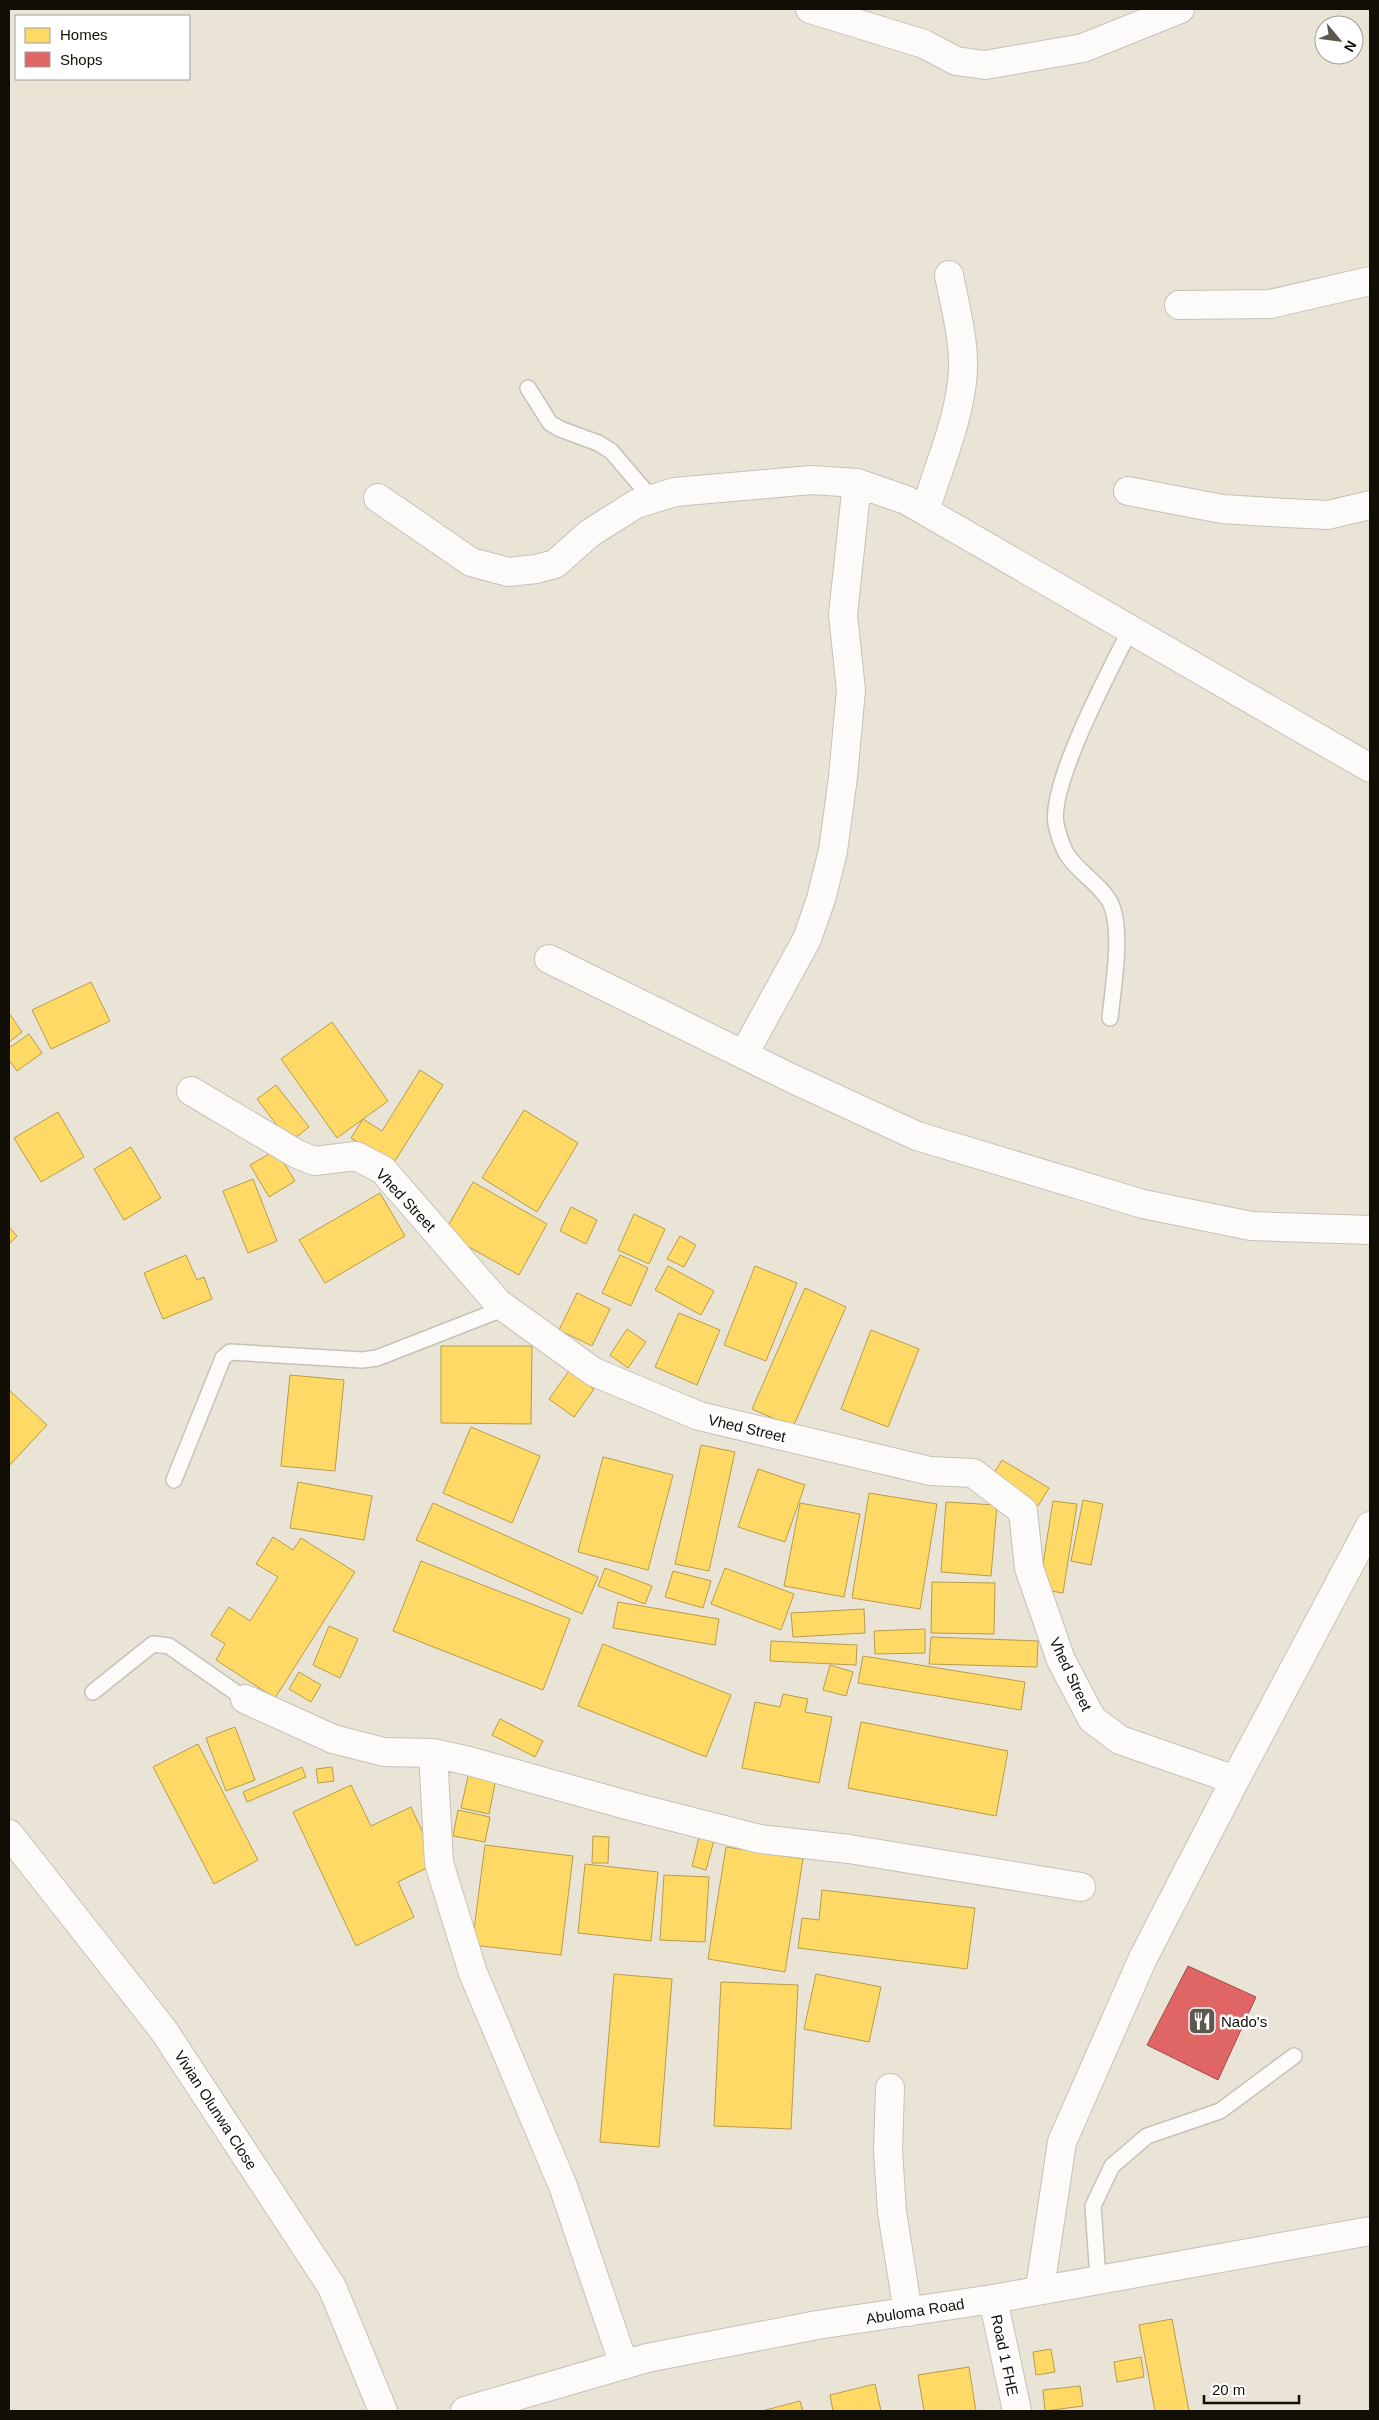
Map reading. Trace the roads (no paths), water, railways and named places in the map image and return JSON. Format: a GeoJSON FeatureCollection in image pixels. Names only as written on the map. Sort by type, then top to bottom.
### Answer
{"type":"FeatureCollection","features":[{"type":"Feature","properties":{"kind":"street"},"geometry":{"type":"LineString","coordinates":[[810,9],[924,44],[956,61],[985,64],[1083,48],[1180,9]]}},
{"type":"Feature","properties":{"kind":"street"},"geometry":{"type":"LineString","coordinates":[[925,511],[955,414],[963,370],[958,322],[949,276]]}},
{"type":"Feature","properties":{"kind":"street"},"geometry":{"type":"LineString","coordinates":[[1179,305],[1270,304],[1370,281]]}},
{"type":"Feature","properties":{"kind":"street"},"geometry":{"type":"LineString","coordinates":[[378,498],[471,562],[508,572],[536,569],[555,564],[590,533],[636,504],[675,492],[811,480],[857,484],[906,500],[1370,768]]}},
{"type":"Feature","properties":{"kind":"street"},"geometry":{"type":"LineString","coordinates":[[744,1054],[807,939],[821,899],[833,851],[843,777],[850,690],[843,614],[857,484]]}},
{"type":"Feature","properties":{"kind":"street"},"geometry":{"type":"LineString","coordinates":[[1128,491],[1222,509],[1286,513],[1328,515],[1370,506]]}},
{"type":"Feature","properties":{"kind":"street"},"geometry":{"type":"LineString","coordinates":[[549,960],[917,1136],[1143,1204],[1251,1226],[1370,1230]]}},
{"type":"Feature","properties":{"kind":"street","name":"Vhed Street"},"geometry":{"type":"LineString","coordinates":[[191,1091],[297,1154],[314,1161],[356,1156],[383,1170],[498,1303],[594,1372],[699,1416],[930,1471],[972,1473],[1023,1511],[1029,1568],[1060,1660],[1092,1719],[1120,1740],[1234,1780]]}},
{"type":"Feature","properties":{"kind":"street"},"geometry":{"type":"LineString","coordinates":[[1040,2288],[1062,2142],[1144,1958],[1234,1780],[1370,1526]]}},
{"type":"Feature","properties":{"kind":"street"},"geometry":{"type":"LineString","coordinates":[[245,1699],[333,1739],[384,1752],[433,1753],[469,1760],[634,1807],[760,1838],[849,1849],[1081,1887]]}},
{"type":"Feature","properties":{"kind":"street"},"geometry":{"type":"LineString","coordinates":[[433,1753],[439,1863],[473,1973],[563,2186],[624,2365]]}},
{"type":"Feature","properties":{"kind":"street","name":"Vivian Olunwa Close"},"geometry":{"type":"LineString","coordinates":[[9,1834],[164,2031],[332,2287],[384,2411]]}},
{"type":"Feature","properties":{"kind":"street"},"geometry":{"type":"LineString","coordinates":[[890,2088],[888,2151],[892,2212],[908,2312]]}},
{"type":"Feature","properties":{"kind":"street","name":"Abuloma Road"},"geometry":{"type":"LineString","coordinates":[[465,2411],[647,2358],[817,2325],[993,2298],[1040,2288],[1370,2231]]}},
{"type":"Feature","properties":{"kind":"street","name":"Road 1 FHE"},"geometry":{"type":"LineString","coordinates":[[993,2298],[1017,2411]]}},
{"type":"Feature","properties":{"kind":"lane"},"geometry":{"type":"LineString","coordinates":[[528,388],[550,423],[560,429],[598,443],[611,451],[652,499]]}},
{"type":"Feature","properties":{"kind":"lane"},"geometry":{"type":"LineString","coordinates":[[1110,1018],[1117,929],[1110,904],[1097,885],[1066,854],[1056,823],[1059,789],[1096,697],[1130,630]]}},
{"type":"Feature","properties":{"kind":"lane"},"geometry":{"type":"LineString","coordinates":[[174,1480],[222,1358],[230,1352],[362,1360],[377,1358],[505,1308]]}},
{"type":"Feature","properties":{"kind":"lane"},"geometry":{"type":"LineString","coordinates":[[93,1692],[154,1644],[169,1646],[245,1699]]}},
{"type":"Feature","properties":{"kind":"lane"},"geometry":{"type":"LineString","coordinates":[[1098,2279],[1093,2206],[1112,2166],[1147,2136],[1220,2111],[1294,2056]]}},
{"type":"Feature","properties":{"kind":"place","name":"Nado's"},"geometry":{"type":"Point","coordinates":[1202,2021]}}]}
